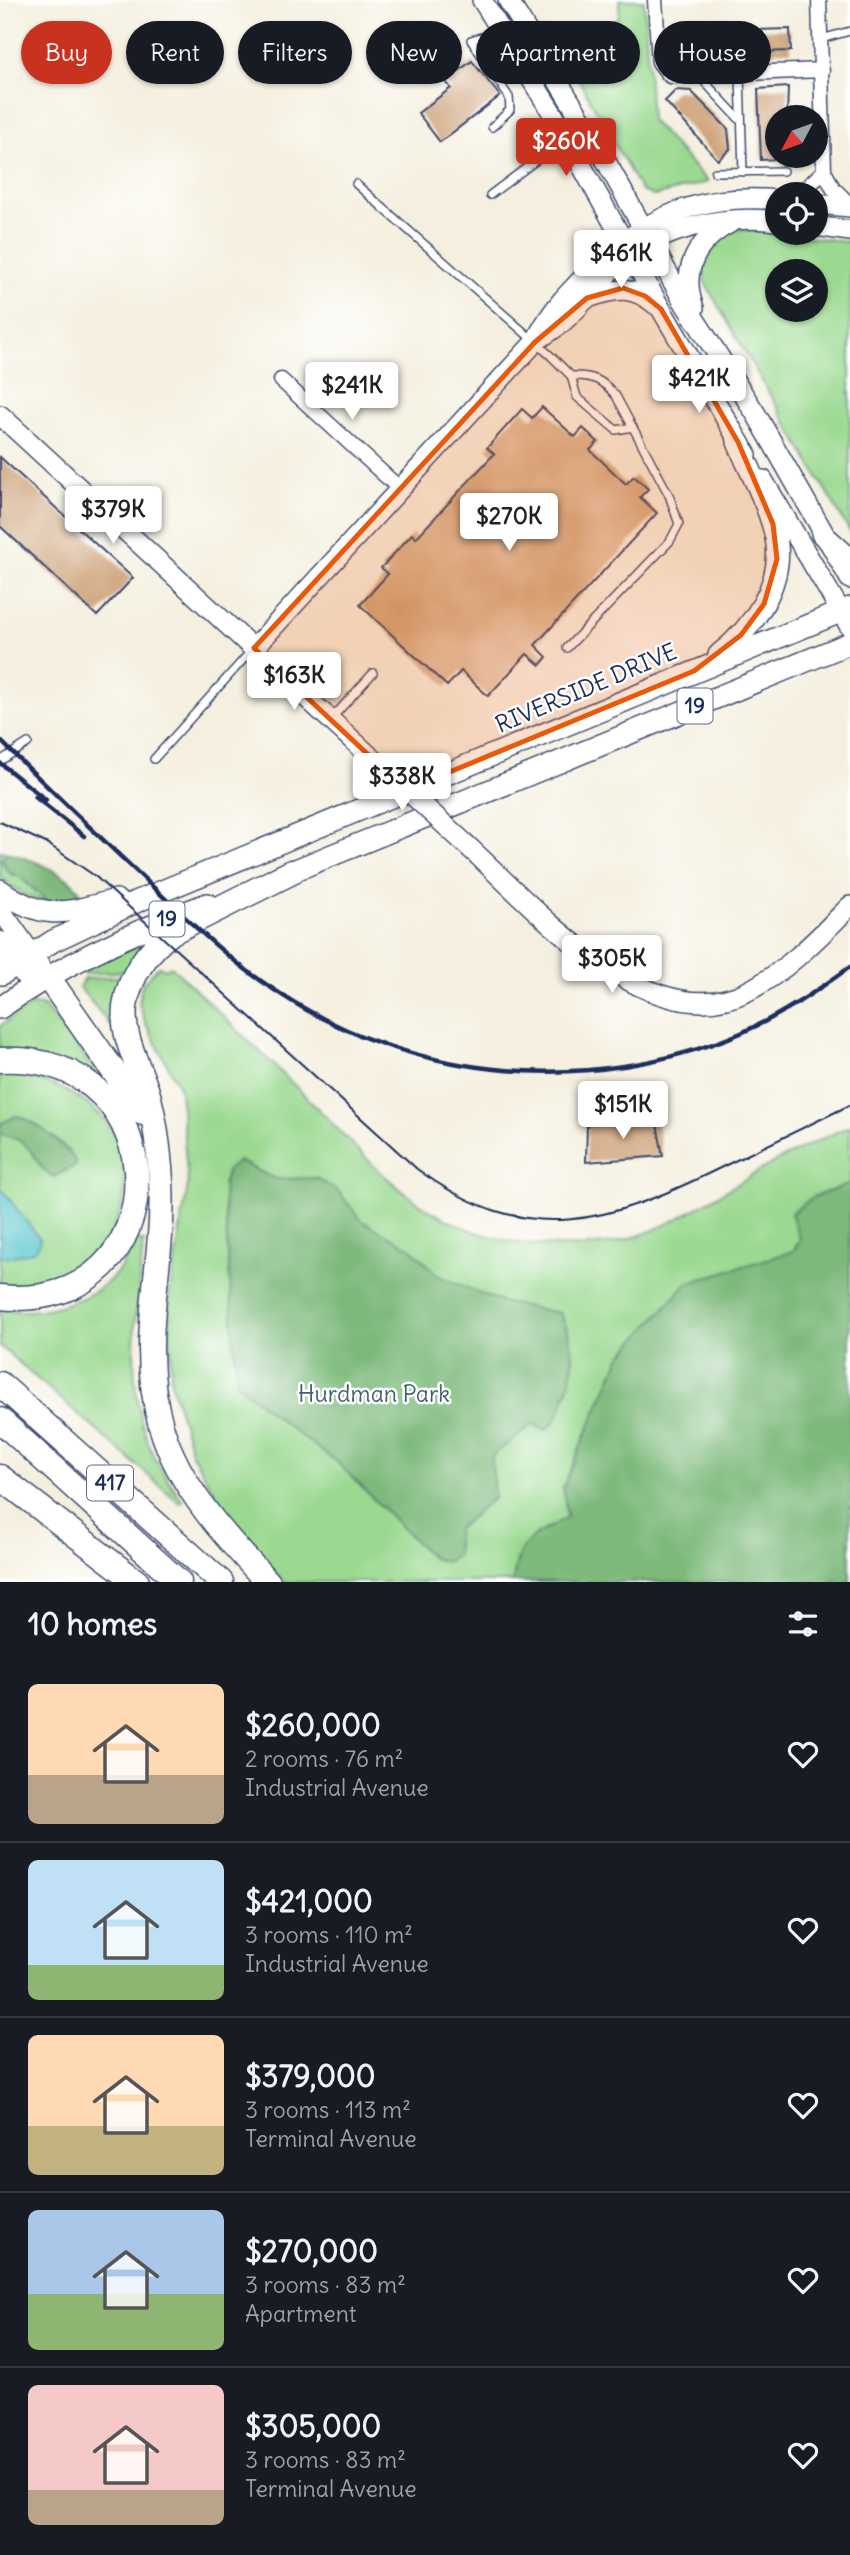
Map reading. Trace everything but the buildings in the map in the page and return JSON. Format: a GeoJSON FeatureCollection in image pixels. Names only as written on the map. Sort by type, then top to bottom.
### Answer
{"type":"FeatureCollection","features":[{"type":"Feature","properties":{"kind":"highway"},"geometry":{"type":"LineString","coordinates":[[268,1582],[226,1538],[188,1485],[162,1427],[149,1356],[160,1228],[158,1145],[149,1097],[126,1025],[125,1010],[135,974],[150,952],[172,932],[292,872]]}},
{"type":"Feature","properties":{"kind":"highway"},"geometry":{"type":"LineString","coordinates":[[39,981],[132,1094],[158,1145]]}},
{"type":"Feature","properties":{"kind":"highway"},"geometry":{"type":"LineString","coordinates":[[0,1060],[49,1064],[67,1070],[97,1090],[121,1117],[129,1133],[135,1154],[138,1192],[136,1209],[125,1235],[94,1274],[52,1294],[29,1298],[0,1297]]}},
{"type":"Feature","properties":{"kind":"highway","name":"417"},"geometry":{"type":"LineString","coordinates":[[0,1384],[221,1582]]}},
{"type":"Feature","properties":{"kind":"highway","name":"417"},"geometry":{"type":"LineString","coordinates":[[0,1420],[179,1582]]}},
{"type":"Feature","properties":{"kind":"highway"},"geometry":{"type":"LineString","coordinates":[[0,1477],[137,1582]]}},
{"type":"Feature","properties":{"kind":"main road"},"geometry":{"type":"LineString","coordinates":[[694,671],[727,648],[752,623],[764,604],[774,576],[777,541],[773,524],[738,442]]}},
{"type":"Feature","properties":{"kind":"main road"},"geometry":{"type":"LineString","coordinates":[[822,534],[850,559]]}},
{"type":"Feature","properties":{"kind":"main road","name":"RIVERSIDE DRIVE"},"geometry":{"type":"LineString","coordinates":[[12,965],[96,920],[183,883],[694,671],[847,615]]}},
{"type":"Feature","properties":{"kind":"main road","name":"19"},"geometry":{"type":"LineString","coordinates":[[0,1008],[39,981],[147,926],[292,872],[850,643]]}},
{"type":"Feature","properties":{"kind":"main road"},"geometry":{"type":"LineString","coordinates":[[0,890],[27,908],[52,914],[183,883]]}},
{"type":"Feature","properties":{"kind":"street"},"geometry":{"type":"LineString","coordinates":[[482,0],[495,21]]}},
{"type":"Feature","properties":{"kind":"street"},"geometry":{"type":"LineString","coordinates":[[508,0],[597,145],[709,341],[756,414],[850,579]]}},
{"type":"Feature","properties":{"kind":"street"},"geometry":{"type":"LineString","coordinates":[[655,0],[656,21]]}},
{"type":"Feature","properties":{"kind":"street"},"geometry":{"type":"LineString","coordinates":[[819,0],[824,171],[833,188],[850,206]]}},
{"type":"Feature","properties":{"kind":"street"},"geometry":{"type":"LineString","coordinates":[[771,73],[822,70]]}},
{"type":"Feature","properties":{"kind":"street"},"geometry":{"type":"LineString","coordinates":[[533,84],[738,442],[847,615]]}},
{"type":"Feature","properties":{"kind":"street"},"geometry":{"type":"LineString","coordinates":[[813,182],[824,171]]}},
{"type":"Feature","properties":{"kind":"street"},"geometry":{"type":"LineString","coordinates":[[535,342],[553,308],[627,247],[681,210],[711,201],[765,201]]}},
{"type":"Feature","properties":{"kind":"street"},"geometry":{"type":"LineString","coordinates":[[828,205],[850,206]]}},
{"type":"Feature","properties":{"kind":"street"},"geometry":{"type":"LineString","coordinates":[[648,235],[740,218],[765,220]]}},
{"type":"Feature","properties":{"kind":"street"},"geometry":{"type":"LineString","coordinates":[[709,341],[692,305],[690,269],[697,251],[708,237],[740,218]]}},
{"type":"Feature","properties":{"kind":"street"},"geometry":{"type":"LineString","coordinates":[[828,228],[850,231]]}},
{"type":"Feature","properties":{"kind":"street"},"geometry":{"type":"LineString","coordinates":[[254,648],[535,342],[566,319],[587,298],[617,265],[627,247]]}},
{"type":"Feature","properties":{"kind":"street"},"geometry":{"type":"LineString","coordinates":[[587,298],[623,288],[645,296],[661,309]]}},
{"type":"Feature","properties":{"kind":"street"},"geometry":{"type":"LineString","coordinates":[[281,380],[400,489]]}},
{"type":"Feature","properties":{"kind":"street"},"geometry":{"type":"LineString","coordinates":[[0,415],[591,958],[629,981],[679,999],[721,1000],[746,992],[788,964],[850,906]]}},
{"type":"Feature","properties":{"kind":"street"},"geometry":{"type":"LineString","coordinates":[[0,909],[12,965]]}},
{"type":"Feature","properties":{"kind":"street"},"geometry":{"type":"LineString","coordinates":[[0,941],[12,965],[39,981]]}},
{"type":"Feature","properties":{"kind":"lane"},"geometry":{"type":"LineString","coordinates":[[821,39],[850,31]]}},
{"type":"Feature","properties":{"kind":"lane"},"geometry":{"type":"LineString","coordinates":[[492,127],[510,110],[509,97],[500,84]]}},
{"type":"Feature","properties":{"kind":"lane"},"geometry":{"type":"LineString","coordinates":[[707,84],[742,122]]}},
{"type":"Feature","properties":{"kind":"lane"},"geometry":{"type":"LineString","coordinates":[[740,84],[743,172]]}},
{"type":"Feature","properties":{"kind":"lane"},"geometry":{"type":"LineString","coordinates":[[490,195],[566,138]]}},
{"type":"Feature","properties":{"kind":"lane"},"geometry":{"type":"LineString","coordinates":[[715,172],[783,171]]}},
{"type":"Feature","properties":{"kind":"lane"},"geometry":{"type":"LineString","coordinates":[[356,184],[571,376],[577,397],[600,418],[616,430],[633,427]]}},
{"type":"Feature","properties":{"kind":"lane"},"geometry":{"type":"LineString","coordinates":[[567,648],[670,541],[679,524],[669,495],[633,427],[607,386],[590,375],[571,376]]}},
{"type":"Feature","properties":{"kind":"lane"},"geometry":{"type":"LineString","coordinates":[[154,759],[254,648]]}},
{"type":"Feature","properties":{"kind":"lane"},"geometry":{"type":"LineString","coordinates":[[331,718],[373,674]]}},
{"type":"Feature","properties":{"kind":"lane"},"geometry":{"type":"LineString","coordinates":[[0,761],[28,743]]}},
{"type":"Feature","properties":{"kind":"highlighted area"},"geometry":{"type":"Polygon","coordinates":[[[623,288],[645,296],[661,309],[738,442],[773,524],[777,559],[764,604],[741,635],[694,671],[406,790],[254,648],[535,342],[587,298],[623,288]]]}},
{"type":"Feature","properties":{"kind":"green space"},"geometry":{"type":"Polygon","coordinates":[[[619,0],[644,0],[651,120],[708,182],[654,196],[641,191],[581,84],[640,84],[640,21],[613,21],[619,17],[619,0]]]}},
{"type":"Feature","properties":{"kind":"green space"},"geometry":{"type":"Polygon","coordinates":[[[739,229],[765,232],[765,245],[828,245],[828,239],[850,242],[850,532],[705,283],[702,262],[721,234],[739,229]]]}},
{"type":"Feature","properties":{"kind":"green space"},"geometry":{"type":"Polygon","coordinates":[[[0,851],[9,853],[4,855],[12,875],[20,876],[49,903],[24,895],[0,877],[0,851]]]}},
{"type":"Feature","properties":{"kind":"green space"},"geometry":{"type":"Polygon","coordinates":[[[9,853],[61,875],[78,889],[83,897],[49,903],[20,877],[8,872],[2,860],[4,855],[9,853]]]}},
{"type":"Feature","properties":{"kind":"green space"},"geometry":{"type":"Polygon","coordinates":[[[136,943],[145,951],[130,971],[84,974],[84,968],[136,943]]]}},
{"type":"Feature","properties":{"kind":"green space","name":"Hurdman Park"},"geometry":{"type":"Polygon","coordinates":[[[159,966],[166,969],[171,966],[356,1149],[406,1194],[433,1212],[464,1227],[498,1238],[538,1245],[572,1246],[606,1244],[628,1239],[679,1218],[781,1159],[850,1126],[850,1582],[284,1582],[241,1539],[192,1454],[171,1383],[169,1295],[188,1185],[180,1089],[145,1022],[139,1003],[142,984],[159,966]]]}},
{"type":"Feature","properties":{"kind":"green space"},"geometry":{"type":"Polygon","coordinates":[[[127,976],[116,1032],[79,987],[84,979],[127,976]]]}},
{"type":"Feature","properties":{"kind":"green space"},"geometry":{"type":"Polygon","coordinates":[[[32,1004],[44,1006],[98,1073],[95,1075],[67,1063],[0,1054],[0,1026],[32,1004]]]}},
{"type":"Feature","properties":{"kind":"green space"},"geometry":{"type":"Polygon","coordinates":[[[0,1073],[32,1078],[66,1091],[83,1101],[109,1124],[124,1160],[122,1207],[114,1229],[102,1248],[86,1265],[66,1277],[43,1284],[0,1285],[0,1073]]]}},
{"type":"Feature","properties":{"kind":"green space"},"geometry":{"type":"Polygon","coordinates":[[[16,1116],[32,1122],[52,1136],[69,1152],[76,1165],[54,1177],[49,1174],[22,1142],[0,1133],[0,1124],[16,1116]]]}},
{"type":"Feature","properties":{"kind":"green space"},"geometry":{"type":"Polygon","coordinates":[[[239,1161],[275,1179],[316,1178],[338,1191],[361,1220],[411,1248],[439,1276],[501,1302],[560,1313],[570,1336],[573,1368],[568,1391],[558,1415],[545,1430],[533,1424],[492,1456],[494,1498],[457,1529],[457,1555],[446,1562],[432,1558],[338,1463],[291,1429],[237,1384],[223,1185],[228,1169],[239,1161]]]}},
{"type":"Feature","properties":{"kind":"green space"},"geometry":{"type":"Polygon","coordinates":[[[850,1184],[850,1582],[513,1582],[515,1567],[523,1547],[536,1535],[567,1517],[563,1487],[620,1357],[687,1283],[793,1251],[800,1240],[791,1213],[813,1197],[850,1184]]]}},
{"type":"Feature","properties":{"kind":"green space"},"geometry":{"type":"Polygon","coordinates":[[[137,1240],[144,1242],[135,1318],[134,1371],[137,1396],[149,1445],[183,1501],[180,1503],[0,1346],[0,1309],[45,1309],[75,1301],[89,1294],[117,1273],[137,1240]]]}},
{"type":"Feature","properties":{"kind":"water"},"geometry":{"type":"Polygon","coordinates":[[[0,1187],[40,1239],[36,1249],[7,1258],[0,1254],[0,1187]]]}},
{"type":"Feature","properties":{"kind":"tram line"},"geometry":{"type":"LineString","coordinates":[[0,822],[48,844],[95,876],[417,1169],[457,1194],[495,1211],[532,1219],[568,1220],[604,1214],[641,1203],[850,1105]]}},
{"type":"Feature","properties":{"kind":"railway"},"geometry":{"type":"LineString","coordinates":[[0,740],[229,956],[279,993],[332,1023],[387,1046],[445,1061],[505,1070],[565,1071],[625,1066],[684,1053],[741,1033],[770,1019],[850,967]]}},
{"type":"Feature","properties":{"kind":"railway"},"geometry":{"type":"LineString","coordinates":[[0,763],[46,800]]}},
{"type":"Feature","properties":{"kind":"railway"},"geometry":{"type":"LineString","coordinates":[[35,797],[84,836]]}}]}
